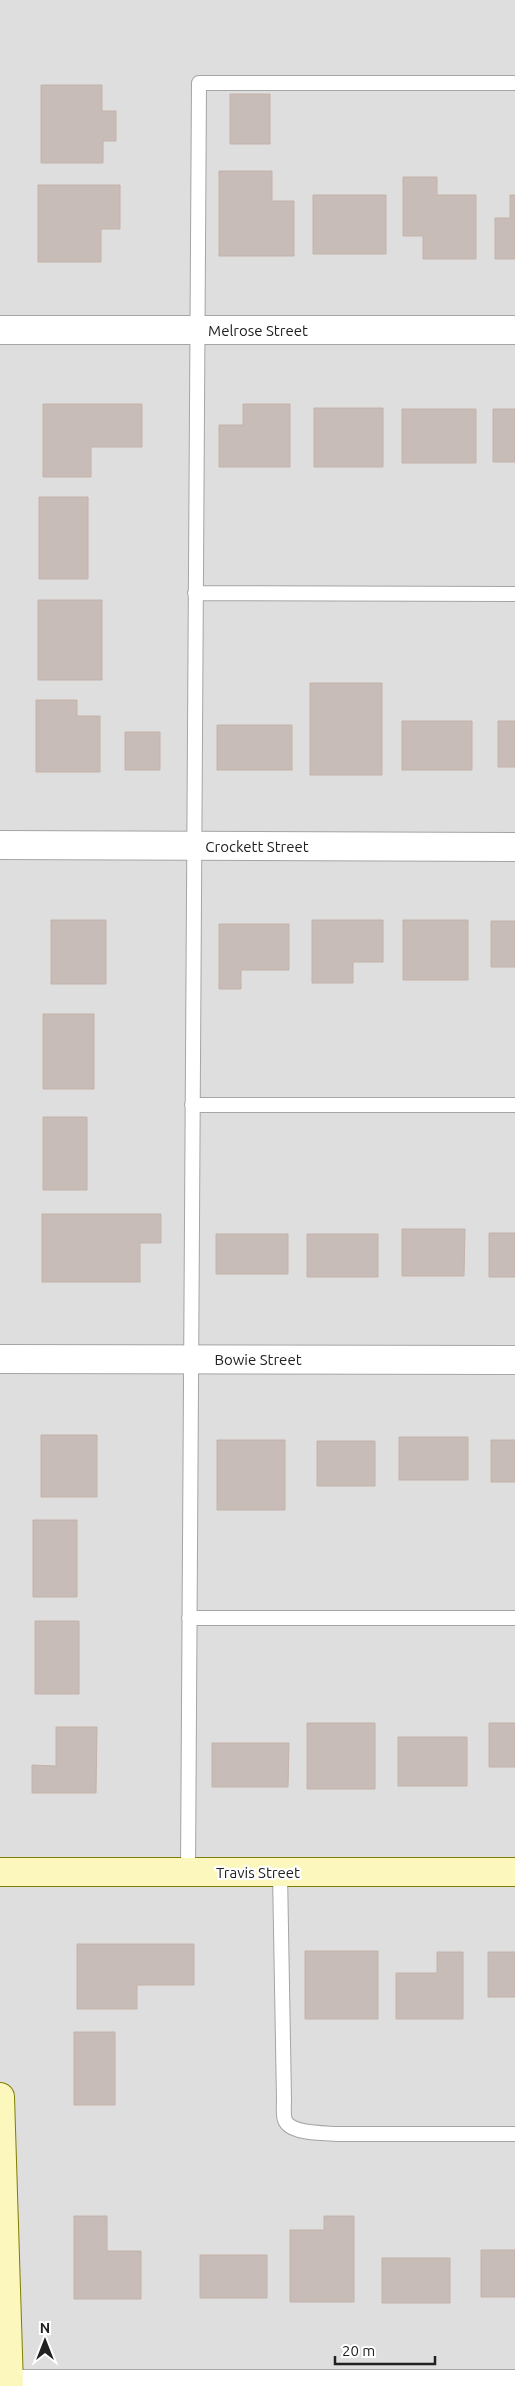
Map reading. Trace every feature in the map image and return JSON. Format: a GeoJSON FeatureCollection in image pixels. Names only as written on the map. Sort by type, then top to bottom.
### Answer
{"type":"FeatureCollection","features":[{"type":"Feature","properties":{"kind":"street","name":"Melrose Street"},"geometry":{"type":"LineString","coordinates":[[0,330],[515,330]]}},
{"type":"Feature","properties":{"kind":"street","name":"Crockett Street"},"geometry":{"type":"LineString","coordinates":[[0,845],[515,848]]}},
{"type":"Feature","properties":{"kind":"street","name":"Bowie Street"},"geometry":{"type":"LineString","coordinates":[[0,1359],[515,1360]]}},
{"type":"Feature","properties":{"kind":"street","name":"Travis Street"},"geometry":{"type":"LineString","coordinates":[[0,1872],[515,1872]]}},
{"type":"Feature","properties":{"kind":"street"},"geometry":{"type":"LineString","coordinates":[[0,2098],[9,2385],[515,2384]]}},
{"type":"Feature","properties":{"kind":"lane"},"geometry":{"type":"LineString","coordinates":[[188,1872],[199,83],[515,83]]}},
{"type":"Feature","properties":{"kind":"lane"},"geometry":{"type":"LineString","coordinates":[[195,592],[515,594]]}},
{"type":"Feature","properties":{"kind":"lane"},"geometry":{"type":"LineString","coordinates":[[192,1105],[515,1105]]}},
{"type":"Feature","properties":{"kind":"lane"},"geometry":{"type":"LineString","coordinates":[[189,1618],[515,1618]]}},
{"type":"Feature","properties":{"kind":"lane"},"geometry":{"type":"LineString","coordinates":[[280,1872],[284,2100],[285,2121],[290,2128],[309,2132],[337,2134],[515,2134]]}},
{"type":"Feature","properties":{"kind":"shaded area"},"geometry":{"type":"Polygon","coordinates":[[[0,0],[515,0],[515,2386],[0,2386],[0,0]]]}},
{"type":"Feature","properties":{"kind":"building"},"geometry":{"type":"Polygon","coordinates":[[[41,85],[102,85],[102,111],[116,111],[116,141],[103,141],[103,163],[41,163],[41,85]]]}},
{"type":"Feature","properties":{"kind":"building"},"geometry":{"type":"Polygon","coordinates":[[[230,94],[270,94],[270,144],[230,144],[230,94]]]}},
{"type":"Feature","properties":{"kind":"building"},"geometry":{"type":"Polygon","coordinates":[[[219,171],[272,171],[272,201],[294,201],[294,256],[219,256],[219,171]]]}},
{"type":"Feature","properties":{"kind":"building"},"geometry":{"type":"Polygon","coordinates":[[[403,177],[437,177],[437,195],[476,195],[476,259],[423,259],[423,236],[403,236],[403,177]]]}},
{"type":"Feature","properties":{"kind":"building"},"geometry":{"type":"Polygon","coordinates":[[[38,185],[120,185],[120,229],[101,229],[101,262],[38,262],[38,185]]]}},
{"type":"Feature","properties":{"kind":"building"},"geometry":{"type":"Polygon","coordinates":[[[313,195],[386,195],[386,254],[313,254],[313,195]]]}},
{"type":"Feature","properties":{"kind":"building"},"geometry":{"type":"Polygon","coordinates":[[[510,195],[515,195],[515,259],[495,259],[495,218],[510,218],[510,195]]]}},
{"type":"Feature","properties":{"kind":"building"},"geometry":{"type":"Polygon","coordinates":[[[43,404],[142,404],[142,447],[91,447],[91,477],[43,477],[43,404]]]}},
{"type":"Feature","properties":{"kind":"building"},"geometry":{"type":"Polygon","coordinates":[[[243,404],[290,404],[290,467],[219,467],[219,425],[243,425],[243,404]]]}},
{"type":"Feature","properties":{"kind":"building"},"geometry":{"type":"Polygon","coordinates":[[[314,408],[383,408],[383,467],[314,467],[314,408]]]}},
{"type":"Feature","properties":{"kind":"building"},"geometry":{"type":"Polygon","coordinates":[[[402,409],[476,409],[476,463],[402,463],[402,409]]]}},
{"type":"Feature","properties":{"kind":"building"},"geometry":{"type":"Polygon","coordinates":[[[493,409],[515,409],[515,462],[493,462],[493,409]]]}},
{"type":"Feature","properties":{"kind":"building"},"geometry":{"type":"Polygon","coordinates":[[[39,497],[88,497],[88,579],[39,579],[39,497]]]}},
{"type":"Feature","properties":{"kind":"building"},"geometry":{"type":"Polygon","coordinates":[[[38,600],[102,600],[102,680],[38,680],[38,600]]]}},
{"type":"Feature","properties":{"kind":"building"},"geometry":{"type":"Polygon","coordinates":[[[310,683],[382,683],[382,775],[310,775],[310,683]]]}},
{"type":"Feature","properties":{"kind":"building"},"geometry":{"type":"Polygon","coordinates":[[[36,700],[77,700],[77,716],[100,716],[100,772],[36,772],[36,700]]]}},
{"type":"Feature","properties":{"kind":"building"},"geometry":{"type":"Polygon","coordinates":[[[402,721],[472,721],[472,770],[402,770],[402,721]]]}},
{"type":"Feature","properties":{"kind":"building"},"geometry":{"type":"Polygon","coordinates":[[[498,721],[515,721],[515,767],[498,767],[498,721]]]}},
{"type":"Feature","properties":{"kind":"building"},"geometry":{"type":"Polygon","coordinates":[[[217,725],[292,725],[292,770],[217,770],[217,725]]]}},
{"type":"Feature","properties":{"kind":"building"},"geometry":{"type":"Polygon","coordinates":[[[125,732],[160,732],[160,770],[125,770],[125,732]]]}},
{"type":"Feature","properties":{"kind":"building"},"geometry":{"type":"Polygon","coordinates":[[[51,920],[106,920],[106,984],[51,984],[51,920]]]}},
{"type":"Feature","properties":{"kind":"building"},"geometry":{"type":"Polygon","coordinates":[[[312,920],[383,920],[383,962],[353,962],[353,983],[312,983],[312,920]]]}},
{"type":"Feature","properties":{"kind":"building"},"geometry":{"type":"Polygon","coordinates":[[[403,920],[468,920],[468,980],[403,980],[403,920]]]}},
{"type":"Feature","properties":{"kind":"building"},"geometry":{"type":"Polygon","coordinates":[[[491,921],[515,921],[515,967],[491,967],[491,921]]]}},
{"type":"Feature","properties":{"kind":"building"},"geometry":{"type":"Polygon","coordinates":[[[219,924],[289,924],[289,970],[241,970],[241,989],[219,989],[219,924]]]}},
{"type":"Feature","properties":{"kind":"building"},"geometry":{"type":"Polygon","coordinates":[[[43,1014],[94,1014],[94,1089],[43,1089],[43,1014]]]}},
{"type":"Feature","properties":{"kind":"building"},"geometry":{"type":"Polygon","coordinates":[[[43,1117],[87,1117],[87,1190],[43,1190],[43,1117]]]}},
{"type":"Feature","properties":{"kind":"building"},"geometry":{"type":"Polygon","coordinates":[[[42,1214],[161,1214],[161,1243],[140,1243],[140,1282],[42,1282],[42,1214]]]}},
{"type":"Feature","properties":{"kind":"building"},"geometry":{"type":"Polygon","coordinates":[[[402,1229],[465,1229],[464,1276],[402,1276],[402,1229]]]}},
{"type":"Feature","properties":{"kind":"building"},"geometry":{"type":"Polygon","coordinates":[[[489,1233],[515,1233],[515,1277],[489,1277],[489,1233]]]}},
{"type":"Feature","properties":{"kind":"building"},"geometry":{"type":"Polygon","coordinates":[[[216,1234],[288,1234],[288,1274],[216,1274],[216,1234]]]}},
{"type":"Feature","properties":{"kind":"building"},"geometry":{"type":"Polygon","coordinates":[[[307,1234],[378,1234],[378,1277],[307,1277],[307,1234]]]}},
{"type":"Feature","properties":{"kind":"building"},"geometry":{"type":"Polygon","coordinates":[[[41,1435],[97,1435],[97,1497],[41,1497],[41,1435]]]}},
{"type":"Feature","properties":{"kind":"building"},"geometry":{"type":"Polygon","coordinates":[[[399,1437],[468,1437],[468,1480],[399,1480],[399,1437]]]}},
{"type":"Feature","properties":{"kind":"building"},"geometry":{"type":"Polygon","coordinates":[[[217,1440],[285,1440],[285,1510],[217,1510],[217,1440]]]}},
{"type":"Feature","properties":{"kind":"building"},"geometry":{"type":"Polygon","coordinates":[[[491,1440],[515,1440],[515,1482],[491,1482],[491,1440]]]}},
{"type":"Feature","properties":{"kind":"building"},"geometry":{"type":"Polygon","coordinates":[[[317,1441],[375,1441],[375,1486],[317,1486],[317,1441]]]}},
{"type":"Feature","properties":{"kind":"building"},"geometry":{"type":"Polygon","coordinates":[[[33,1520],[77,1520],[77,1597],[33,1597],[33,1520]]]}},
{"type":"Feature","properties":{"kind":"building"},"geometry":{"type":"Polygon","coordinates":[[[35,1621],[79,1621],[79,1694],[35,1694],[35,1621]]]}},
{"type":"Feature","properties":{"kind":"building"},"geometry":{"type":"Polygon","coordinates":[[[307,1723],[375,1723],[375,1789],[307,1789],[307,1723]]]}},
{"type":"Feature","properties":{"kind":"building"},"geometry":{"type":"Polygon","coordinates":[[[489,1723],[515,1723],[515,1767],[489,1767],[489,1723]]]}},
{"type":"Feature","properties":{"kind":"building"},"geometry":{"type":"Polygon","coordinates":[[[56,1727],[97,1727],[96,1793],[32,1793],[32,1765],[56,1766],[56,1727]]]}},
{"type":"Feature","properties":{"kind":"building"},"geometry":{"type":"Polygon","coordinates":[[[398,1737],[467,1737],[467,1786],[398,1786],[398,1737]]]}},
{"type":"Feature","properties":{"kind":"building"},"geometry":{"type":"Polygon","coordinates":[[[212,1743],[289,1743],[288,1787],[212,1787],[212,1743]]]}},
{"type":"Feature","properties":{"kind":"building"},"geometry":{"type":"Polygon","coordinates":[[[77,1944],[194,1944],[194,1985],[137,1985],[137,2009],[77,2009],[77,1944]]]}},
{"type":"Feature","properties":{"kind":"building"},"geometry":{"type":"Polygon","coordinates":[[[305,1951],[378,1951],[378,2019],[305,2019],[305,1951]]]}},
{"type":"Feature","properties":{"kind":"building"},"geometry":{"type":"Polygon","coordinates":[[[437,1952],[463,1952],[463,2019],[396,2019],[396,1973],[437,1973],[437,1952]]]}},
{"type":"Feature","properties":{"kind":"building"},"geometry":{"type":"Polygon","coordinates":[[[488,1952],[515,1952],[515,1997],[488,1997],[488,1952]]]}},
{"type":"Feature","properties":{"kind":"building"},"geometry":{"type":"Polygon","coordinates":[[[74,2032],[115,2032],[115,2105],[74,2105],[74,2032]]]}},
{"type":"Feature","properties":{"kind":"building"},"geometry":{"type":"Polygon","coordinates":[[[74,2216],[107,2216],[107,2251],[141,2251],[141,2299],[74,2299],[74,2216]]]}},
{"type":"Feature","properties":{"kind":"building"},"geometry":{"type":"Polygon","coordinates":[[[324,2216],[354,2216],[354,2302],[290,2302],[290,2230],[324,2230],[324,2216]]]}},
{"type":"Feature","properties":{"kind":"building"},"geometry":{"type":"Polygon","coordinates":[[[481,2250],[515,2250],[515,2297],[481,2297],[481,2250]]]}},
{"type":"Feature","properties":{"kind":"building"},"geometry":{"type":"Polygon","coordinates":[[[200,2255],[267,2255],[267,2298],[200,2298],[200,2255]]]}},
{"type":"Feature","properties":{"kind":"building"},"geometry":{"type":"Polygon","coordinates":[[[382,2258],[450,2258],[450,2303],[382,2303],[382,2258]]]}}]}
